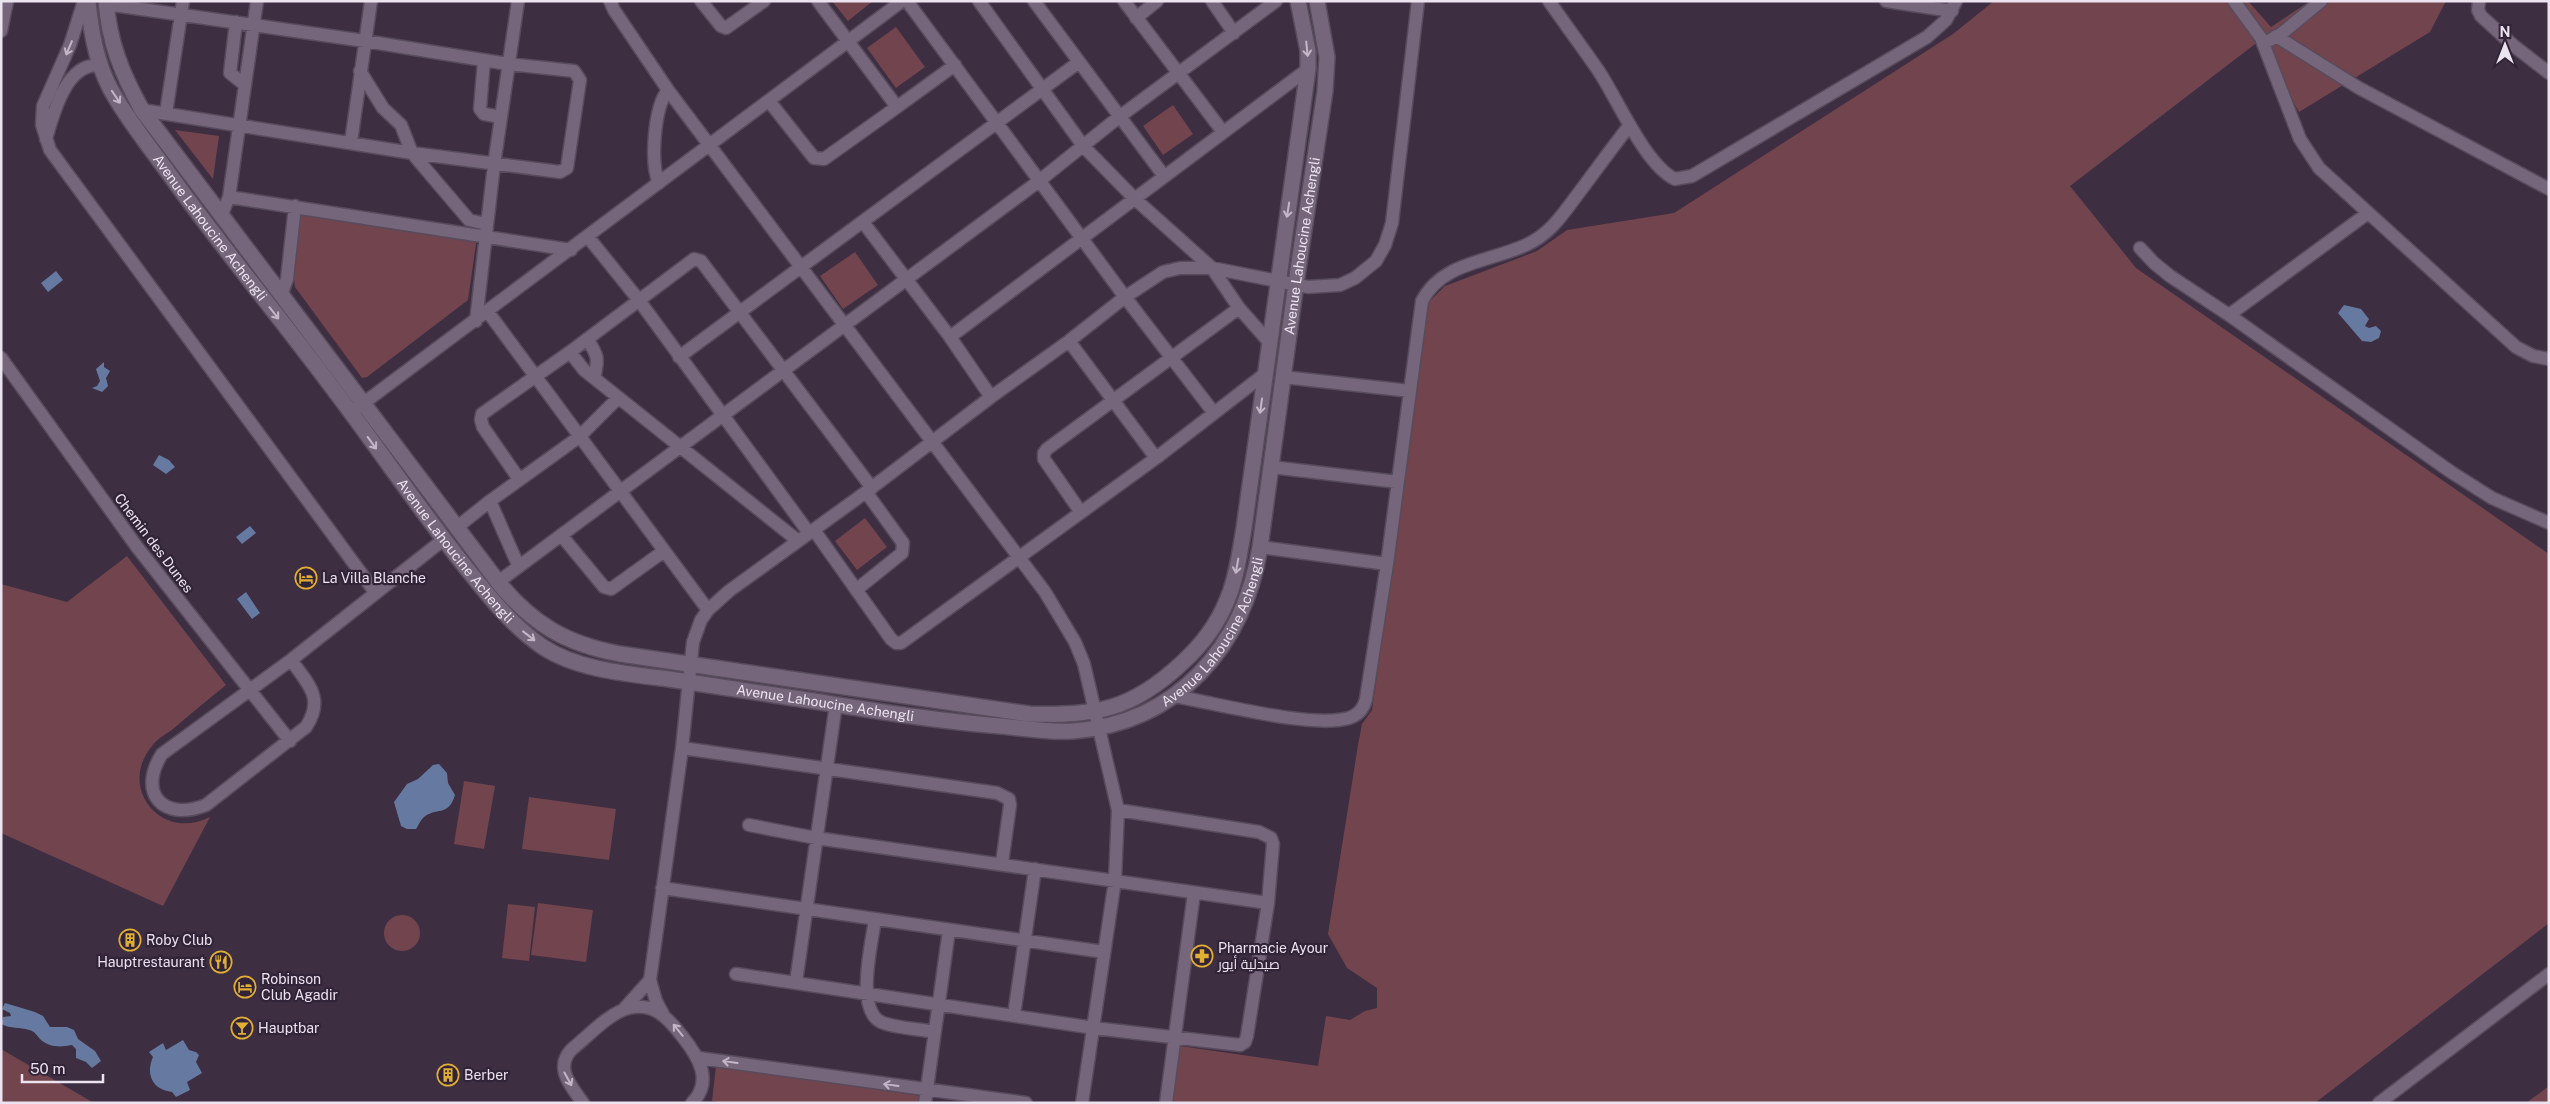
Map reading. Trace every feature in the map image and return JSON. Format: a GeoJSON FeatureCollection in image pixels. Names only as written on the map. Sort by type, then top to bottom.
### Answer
{"type":"FeatureCollection","features":[{"type":"Feature","properties":{"kind":"street"},"geometry":{"type":"LineString","coordinates":[[1,32],[8,1]]}},
{"type":"Feature","properties":{"kind":"street"},"geometry":{"type":"LineString","coordinates":[[84,1],[70,45],[43,106],[42,125],[55,159],[375,592]]}},
{"type":"Feature","properties":{"kind":"street","name":"Avenue Lahoucine Achengli"},"geometry":{"type":"LineString","coordinates":[[88,1],[92,34],[101,66],[112,91],[206,225],[351,413],[442,540],[489,596],[525,634],[548,650],[592,666],[690,683],[973,724],[1052,731],[1075,731],[1100,726],[1152,710],[1192,681],[1228,640],[1246,606],[1256,574],[1326,74],[1326,40],[1317,1]]}},
{"type":"Feature","properties":{"kind":"street"},"geometry":{"type":"LineString","coordinates":[[166,113],[183,1]]}},
{"type":"Feature","properties":{"kind":"street"},"geometry":{"type":"LineString","coordinates":[[222,214],[230,197],[253,24],[258,1]]}},
{"type":"Feature","properties":{"kind":"street"},"geometry":{"type":"LineString","coordinates":[[351,142],[371,1]]}},
{"type":"Feature","properties":{"kind":"street"},"geometry":{"type":"LineString","coordinates":[[476,321],[494,165],[518,1]]}},
{"type":"Feature","properties":{"kind":"street"},"geometry":{"type":"LineString","coordinates":[[610,1],[614,10],[668,90],[1045,592],[1075,642],[1100,726],[1118,810],[1115,880],[1082,1103]]}},
{"type":"Feature","properties":{"kind":"street"},"geometry":{"type":"LineString","coordinates":[[701,1],[721,26],[726,28],[764,1]]}},
{"type":"Feature","properties":{"kind":"street"},"geometry":{"type":"LineString","coordinates":[[818,1],[897,107]]}},
{"type":"Feature","properties":{"kind":"street"},"geometry":{"type":"LineString","coordinates":[[351,413],[902,1]]}},
{"type":"Feature","properties":{"kind":"street"},"geometry":{"type":"LineString","coordinates":[[907,1],[998,122],[1039,181],[1214,413]]}},
{"type":"Feature","properties":{"kind":"street"},"geometry":{"type":"LineString","coordinates":[[979,1],[1084,147],[1135,199],[1212,268],[1239,308],[1269,342]]}},
{"type":"Feature","properties":{"kind":"street"},"geometry":{"type":"LineString","coordinates":[[1124,1],[1223,132]]}},
{"type":"Feature","properties":{"kind":"street"},"geometry":{"type":"LineString","coordinates":[[1136,18],[1157,1]]}},
{"type":"Feature","properties":{"kind":"street"},"geometry":{"type":"LineString","coordinates":[[1212,1],[1234,33]]}},
{"type":"Feature","properties":{"kind":"street"},"geometry":{"type":"LineString","coordinates":[[498,582],[518,565],[722,417],[843,324],[1039,181],[1084,147],[1119,117],[1276,1]]}},
{"type":"Feature","properties":{"kind":"street","name":"Avenue Lahoucine Achengli"},"geometry":{"type":"LineString","coordinates":[[106,3],[114,51],[120,69],[142,110],[282,293],[498,582],[514,602],[559,636],[591,648],[692,665],[1029,714],[1072,715],[1119,705],[1159,685],[1199,648],[1221,614],[1235,576],[1266,373],[1308,70],[1306,41],[1298,1]]}},
{"type":"Feature","properties":{"kind":"street"},"geometry":{"type":"LineString","coordinates":[[696,1102],[703,1081],[699,1058],[663,1014],[656,1001],[650,980],[682,748],[693,642],[700,620],[728,591],[869,490],[991,397],[1069,341],[1125,296],[1164,272],[1180,268],[1212,268],[1278,279],[1308,287],[1340,285],[1370,268],[1382,253],[1392,223],[1418,1]]}},
{"type":"Feature","properties":{"kind":"street"},"geometry":{"type":"LineString","coordinates":[[1549,1],[1599,72],[1630,125],[1663,172],[1675,179],[1683,179],[1927,37],[1941,26],[1954,6],[1886,1]]}},
{"type":"Feature","properties":{"kind":"street"},"geometry":{"type":"LineString","coordinates":[[2234,1],[2263,43],[2300,140],[2319,168],[2516,347],[2533,356],[2549,359]]}},
{"type":"Feature","properties":{"kind":"street"},"geometry":{"type":"LineString","coordinates":[[2263,43],[2276,36],[2321,1]]}},
{"type":"Feature","properties":{"kind":"street"},"geometry":{"type":"LineString","coordinates":[[2479,1],[2478,10],[2481,16],[2514,46],[2549,73]]}},
{"type":"Feature","properties":{"kind":"street"},"geometry":{"type":"LineString","coordinates":[[1036,2],[1164,176]]}},
{"type":"Feature","properties":{"kind":"street"},"geometry":{"type":"LineString","coordinates":[[106,3],[508,64],[574,72],[580,80],[565,171],[560,172],[412,153],[142,110]]}},
{"type":"Feature","properties":{"kind":"street"},"geometry":{"type":"LineString","coordinates":[[236,22],[230,73],[245,85]]}},
{"type":"Feature","properties":{"kind":"street"},"geometry":{"type":"LineString","coordinates":[[2276,36],[2358,88],[2549,189]]}},
{"type":"Feature","properties":{"kind":"street"},"geometry":{"type":"LineString","coordinates":[[484,60],[480,109],[484,114],[501,117]]}},
{"type":"Feature","properties":{"kind":"street"},"geometry":{"type":"LineString","coordinates":[[679,357],[1079,62]]}},
{"type":"Feature","properties":{"kind":"street"},"geometry":{"type":"LineString","coordinates":[[769,101],[814,158],[819,160],[955,65]]}},
{"type":"Feature","properties":{"kind":"street"},"geometry":{"type":"LineString","coordinates":[[46,139],[55,109],[73,77],[85,67],[101,66]]}},
{"type":"Feature","properties":{"kind":"street"},"geometry":{"type":"LineString","coordinates":[[950,337],[1308,70]]}},
{"type":"Feature","properties":{"kind":"street"},"geometry":{"type":"LineString","coordinates":[[360,71],[383,108],[401,125],[412,153],[469,220],[486,230]]}},
{"type":"Feature","properties":{"kind":"street"},"geometry":{"type":"LineString","coordinates":[[659,182],[653,161],[660,105],[668,90]]}},
{"type":"Feature","properties":{"kind":"street"},"geometry":{"type":"LineString","coordinates":[[1173,696],[1293,718],[1333,720],[1356,715],[1363,708],[1387,564],[1422,301],[1427,290],[1438,278],[1469,264],[1525,245],[1544,235],[1557,224],[1630,125]]}},
{"type":"Feature","properties":{"kind":"street"},"geometry":{"type":"LineString","coordinates":[[230,197],[486,230],[571,250]]}},
{"type":"Feature","properties":{"kind":"street"},"geometry":{"type":"LineString","coordinates":[[282,293],[287,280],[294,206]]}},
{"type":"Feature","properties":{"kind":"street"},"geometry":{"type":"LineString","coordinates":[[2229,315],[2368,213]]}},
{"type":"Feature","properties":{"kind":"street"},"geometry":{"type":"LineString","coordinates":[[863,222],[950,337],[991,397]]}},
{"type":"Feature","properties":{"kind":"street"},"geometry":{"type":"LineString","coordinates":[[588,237],[638,299],[722,417],[856,590],[891,639],[896,643],[901,643],[1080,511],[1156,458],[1266,373]]}},
{"type":"Feature","properties":{"kind":"street"},"geometry":{"type":"LineString","coordinates":[[2140,248],[2170,276],[2229,315],[2451,472],[2492,498],[2549,523]]}},
{"type":"Feature","properties":{"kind":"street"},"geometry":{"type":"LineString","coordinates":[[519,479],[481,420],[482,414],[570,352],[690,260],[697,259],[784,370],[869,490],[903,543],[902,553],[856,590]]}},
{"type":"Feature","properties":{"kind":"street"},"geometry":{"type":"LineString","coordinates":[[1080,511],[1044,459],[1044,453],[1047,449],[1239,308]]}},
{"type":"Feature","properties":{"kind":"street"},"geometry":{"type":"LineString","coordinates":[[488,312],[534,377],[708,610]]}},
{"type":"Feature","properties":{"kind":"street"},"geometry":{"type":"LineString","coordinates":[[587,339],[596,351],[598,362],[594,378]]}},
{"type":"Feature","properties":{"kind":"street"},"geometry":{"type":"LineString","coordinates":[[1069,341],[1156,458]]}},
{"type":"Feature","properties":{"kind":"street"},"geometry":{"type":"LineString","coordinates":[[570,352],[578,364],[618,398],[797,540]]}},
{"type":"Feature","properties":{"kind":"street","name":"Chemin des Dunes"},"geometry":{"type":"LineString","coordinates":[[1,358],[137,547],[249,692],[290,741]]}},
{"type":"Feature","properties":{"kind":"street"},"geometry":{"type":"LineString","coordinates":[[1283,378],[1410,391]]}},
{"type":"Feature","properties":{"kind":"street"},"geometry":{"type":"LineString","coordinates":[[456,528],[519,479],[579,437],[618,398]]}},
{"type":"Feature","properties":{"kind":"street"},"geometry":{"type":"LineString","coordinates":[[1271,467],[1398,482]]}},
{"type":"Feature","properties":{"kind":"street"},"geometry":{"type":"LineString","coordinates":[[490,501],[518,565]]}},
{"type":"Feature","properties":{"kind":"street"},"geometry":{"type":"LineString","coordinates":[[561,535],[604,587],[611,589],[664,551]]}},
{"type":"Feature","properties":{"kind":"street"},"geometry":{"type":"LineString","coordinates":[[291,660],[312,690],[315,703],[315,714],[306,727],[206,805],[190,812],[176,812],[162,805],[156,796],[152,784],[156,764],[162,754],[291,660],[442,540]]}},
{"type":"Feature","properties":{"kind":"street"},"geometry":{"type":"LineString","coordinates":[[1260,547],[1387,564]]}},
{"type":"Feature","properties":{"kind":"street"},"geometry":{"type":"LineString","coordinates":[[796,982],[836,704]]}},
{"type":"Feature","properties":{"kind":"street"},"geometry":{"type":"LineString","coordinates":[[682,748],[1004,796],[1009,800],[1010,805],[1002,863]]}},
{"type":"Feature","properties":{"kind":"street"},"geometry":{"type":"LineString","coordinates":[[736,974],[938,1005],[1014,1014],[1094,1028],[1232,1045],[1245,1042],[1268,903],[1273,844],[1268,834],[1118,810]]}},
{"type":"Feature","properties":{"kind":"street"},"geometry":{"type":"LineString","coordinates":[[749,825],[816,838],[1002,863],[1268,903]]}},
{"type":"Feature","properties":{"kind":"street"},"geometry":{"type":"LineString","coordinates":[[1014,1014],[1035,869]]}},
{"type":"Feature","properties":{"kind":"street"},"geometry":{"type":"LineString","coordinates":[[662,888],[1104,952]]}},
{"type":"Feature","properties":{"kind":"street"},"geometry":{"type":"LineString","coordinates":[[1166,1103],[1194,893]]}},
{"type":"Feature","properties":{"kind":"street"},"geometry":{"type":"LineString","coordinates":[[875,919],[865,994],[874,1016],[882,1022],[934,1032]]}},
{"type":"Feature","properties":{"kind":"street"},"geometry":{"type":"LineString","coordinates":[[925,1103],[948,930]]}},
{"type":"Feature","properties":{"kind":"street"},"geometry":{"type":"LineString","coordinates":[[2379,1103],[2549,974]]}},
{"type":"Feature","properties":{"kind":"street"},"geometry":{"type":"LineString","coordinates":[[583,1103],[565,1077],[563,1067],[565,1058],[571,1050],[624,1009],[650,980]]}},
{"type":"Feature","properties":{"kind":"street"},"geometry":{"type":"LineString","coordinates":[[624,1009],[644,1007],[663,1014]]}},
{"type":"Feature","properties":{"kind":"street"},"geometry":{"type":"LineString","coordinates":[[699,1058],[1026,1103]]}},
{"type":"Feature","properties":{"kind":"shaded area"},"geometry":{"type":"Polygon","coordinates":[[[832,1],[873,1],[848,21],[832,1]]]}},
{"type":"Feature","properties":{"kind":"shaded area"},"geometry":{"type":"Polygon","coordinates":[[[1994,1],[2248,1],[2271,27],[2310,1],[2446,1],[2430,32],[2299,112],[2259,41],[2070,186],[2136,268],[2549,554],[2549,923],[2315,1103],[1170,1103],[1180,1046],[1318,1066],[1326,1016],[1350,1020],[1365,1011],[1377,1008],[1377,988],[1347,968],[1328,934],[1362,724],[1372,710],[1429,302],[1445,286],[1537,251],[1567,230],[1674,213],[1953,34],[1994,1]]]}},
{"type":"Feature","properties":{"kind":"shaded area"},"geometry":{"type":"Polygon","coordinates":[[[896,27],[925,67],[896,88],[867,48],[896,27]]]}},
{"type":"Feature","properties":{"kind":"shaded area"},"geometry":{"type":"Polygon","coordinates":[[[1173,105],[1193,134],[1163,155],[1143,126],[1173,105]]]}},
{"type":"Feature","properties":{"kind":"shaded area"},"geometry":{"type":"Polygon","coordinates":[[[175,130],[219,136],[213,179],[175,130]]]}},
{"type":"Feature","properties":{"kind":"shaded area"},"geometry":{"type":"Polygon","coordinates":[[[301,213],[477,237],[468,300],[367,377],[362,378],[295,287],[292,261],[301,213]]]}},
{"type":"Feature","properties":{"kind":"shaded area"},"geometry":{"type":"Polygon","coordinates":[[[855,252],[878,285],[843,309],[820,276],[855,252]]]}},
{"type":"Feature","properties":{"kind":"shaded area"},"geometry":{"type":"Polygon","coordinates":[[[865,518],[887,547],[857,570],[835,541],[865,518]]]}},
{"type":"Feature","properties":{"kind":"shaded area"},"geometry":{"type":"Polygon","coordinates":[[[127,556],[226,685],[156,741],[142,762],[140,778],[142,794],[150,807],[161,817],[176,822],[192,823],[210,817],[163,906],[1,833],[1,584],[67,602],[127,556]]]}},
{"type":"Feature","properties":{"kind":"shaded area"},"geometry":{"type":"Polygon","coordinates":[[[464,781],[495,786],[484,849],[454,844],[464,781]]]}},
{"type":"Feature","properties":{"kind":"shaded area"},"geometry":{"type":"Polygon","coordinates":[[[529,797],[616,809],[609,860],[522,849],[529,797]]]}},
{"type":"Feature","properties":{"kind":"shaded area"},"geometry":{"type":"Polygon","coordinates":[[[538,903],[593,910],[586,962],[531,955],[538,903]]]}},
{"type":"Feature","properties":{"kind":"shaded area"},"geometry":{"type":"Polygon","coordinates":[[[508,904],[535,907],[529,961],[502,958],[508,904]]]}},
{"type":"Feature","properties":{"kind":"shaded area"},"geometry":{"type":"Polygon","coordinates":[[[402,915],[409,916],[415,920],[419,926],[419,940],[415,946],[409,950],[402,951],[395,950],[389,946],[385,940],[384,933],[385,926],[389,920],[395,916],[402,915]]]}},
{"type":"Feature","properties":{"kind":"shaded area"},"geometry":{"type":"Polygon","coordinates":[[[1,1049],[94,1103],[1,1103],[1,1049]]]}},
{"type":"Feature","properties":{"kind":"shaded area"},"geometry":{"type":"Polygon","coordinates":[[[716,1066],[922,1096],[921,1103],[726,1103],[712,1101],[716,1066]]]}},
{"type":"Feature","properties":{"kind":"shaded area"},"geometry":{"type":"Polygon","coordinates":[[[2549,1086],[2549,1103],[2526,1103],[2549,1086]]]}},
{"type":"Feature","properties":{"kind":"water"},"geometry":{"type":"Polygon","coordinates":[[[56,271],[63,280],[48,292],[41,283],[56,271]]]}},
{"type":"Feature","properties":{"kind":"water"},"geometry":{"type":"Polygon","coordinates":[[[2344,305],[2361,309],[2369,319],[2365,326],[2369,328],[2376,326],[2381,331],[2379,338],[2371,342],[2362,341],[2338,313],[2344,305]]]}},
{"type":"Feature","properties":{"kind":"water"},"geometry":{"type":"Polygon","coordinates":[[[104,362],[104,367],[110,371],[106,378],[108,386],[102,392],[92,388],[97,386],[100,381],[96,369],[104,362]]]}},
{"type":"Feature","properties":{"kind":"water"},"geometry":{"type":"Polygon","coordinates":[[[159,455],[169,460],[175,467],[166,474],[153,465],[159,455]]]}},
{"type":"Feature","properties":{"kind":"water"},"geometry":{"type":"Polygon","coordinates":[[[250,526],[256,533],[242,544],[236,537],[250,526]]]}},
{"type":"Feature","properties":{"kind":"water"},"geometry":{"type":"Polygon","coordinates":[[[246,592],[260,613],[252,619],[237,599],[246,592]]]}},
{"type":"Feature","properties":{"kind":"water"},"geometry":{"type":"Polygon","coordinates":[[[439,764],[447,773],[448,783],[455,795],[449,807],[423,818],[416,829],[407,829],[401,826],[394,802],[407,784],[418,779],[433,765],[439,764]]]}},
{"type":"Feature","properties":{"kind":"water"},"geometry":{"type":"Polygon","coordinates":[[[5,1003],[43,1016],[50,1027],[67,1027],[74,1030],[78,1039],[95,1051],[101,1061],[92,1068],[86,1062],[76,1058],[76,1049],[72,1045],[52,1046],[45,1043],[31,1031],[1,1024],[3,1017],[11,1016],[10,1013],[2,1009],[5,1003]]]}},
{"type":"Feature","properties":{"kind":"water"},"geometry":{"type":"Polygon","coordinates":[[[183,1040],[189,1050],[199,1055],[196,1062],[202,1073],[187,1082],[190,1090],[176,1097],[172,1092],[160,1088],[152,1080],[150,1070],[153,1057],[149,1052],[163,1043],[166,1050],[183,1040]]]}},
{"type":"Feature","properties":{"kind":"place","name":"La Villa Blanche"},"geometry":{"type":"Point","coordinates":[306,578]}},
{"type":"Feature","properties":{"kind":"place","name":"Roby Club"},"geometry":{"type":"Point","coordinates":[130,940]}},
{"type":"Feature","properties":{"kind":"place","name":"Pharmacie Ayour صيدلية أيور"},"geometry":{"type":"Point","coordinates":[1202,956]}},
{"type":"Feature","properties":{"kind":"place","name":"Hauptrestaurant"},"geometry":{"type":"Point","coordinates":[221,962]}},
{"type":"Feature","properties":{"kind":"place","name":"Robinson Club Agadir"},"geometry":{"type":"Point","coordinates":[245,987]}},
{"type":"Feature","properties":{"kind":"place","name":"Hauptbar"},"geometry":{"type":"Point","coordinates":[242,1028]}},
{"type":"Feature","properties":{"kind":"place","name":"Berber"},"geometry":{"type":"Point","coordinates":[448,1075]}}]}
